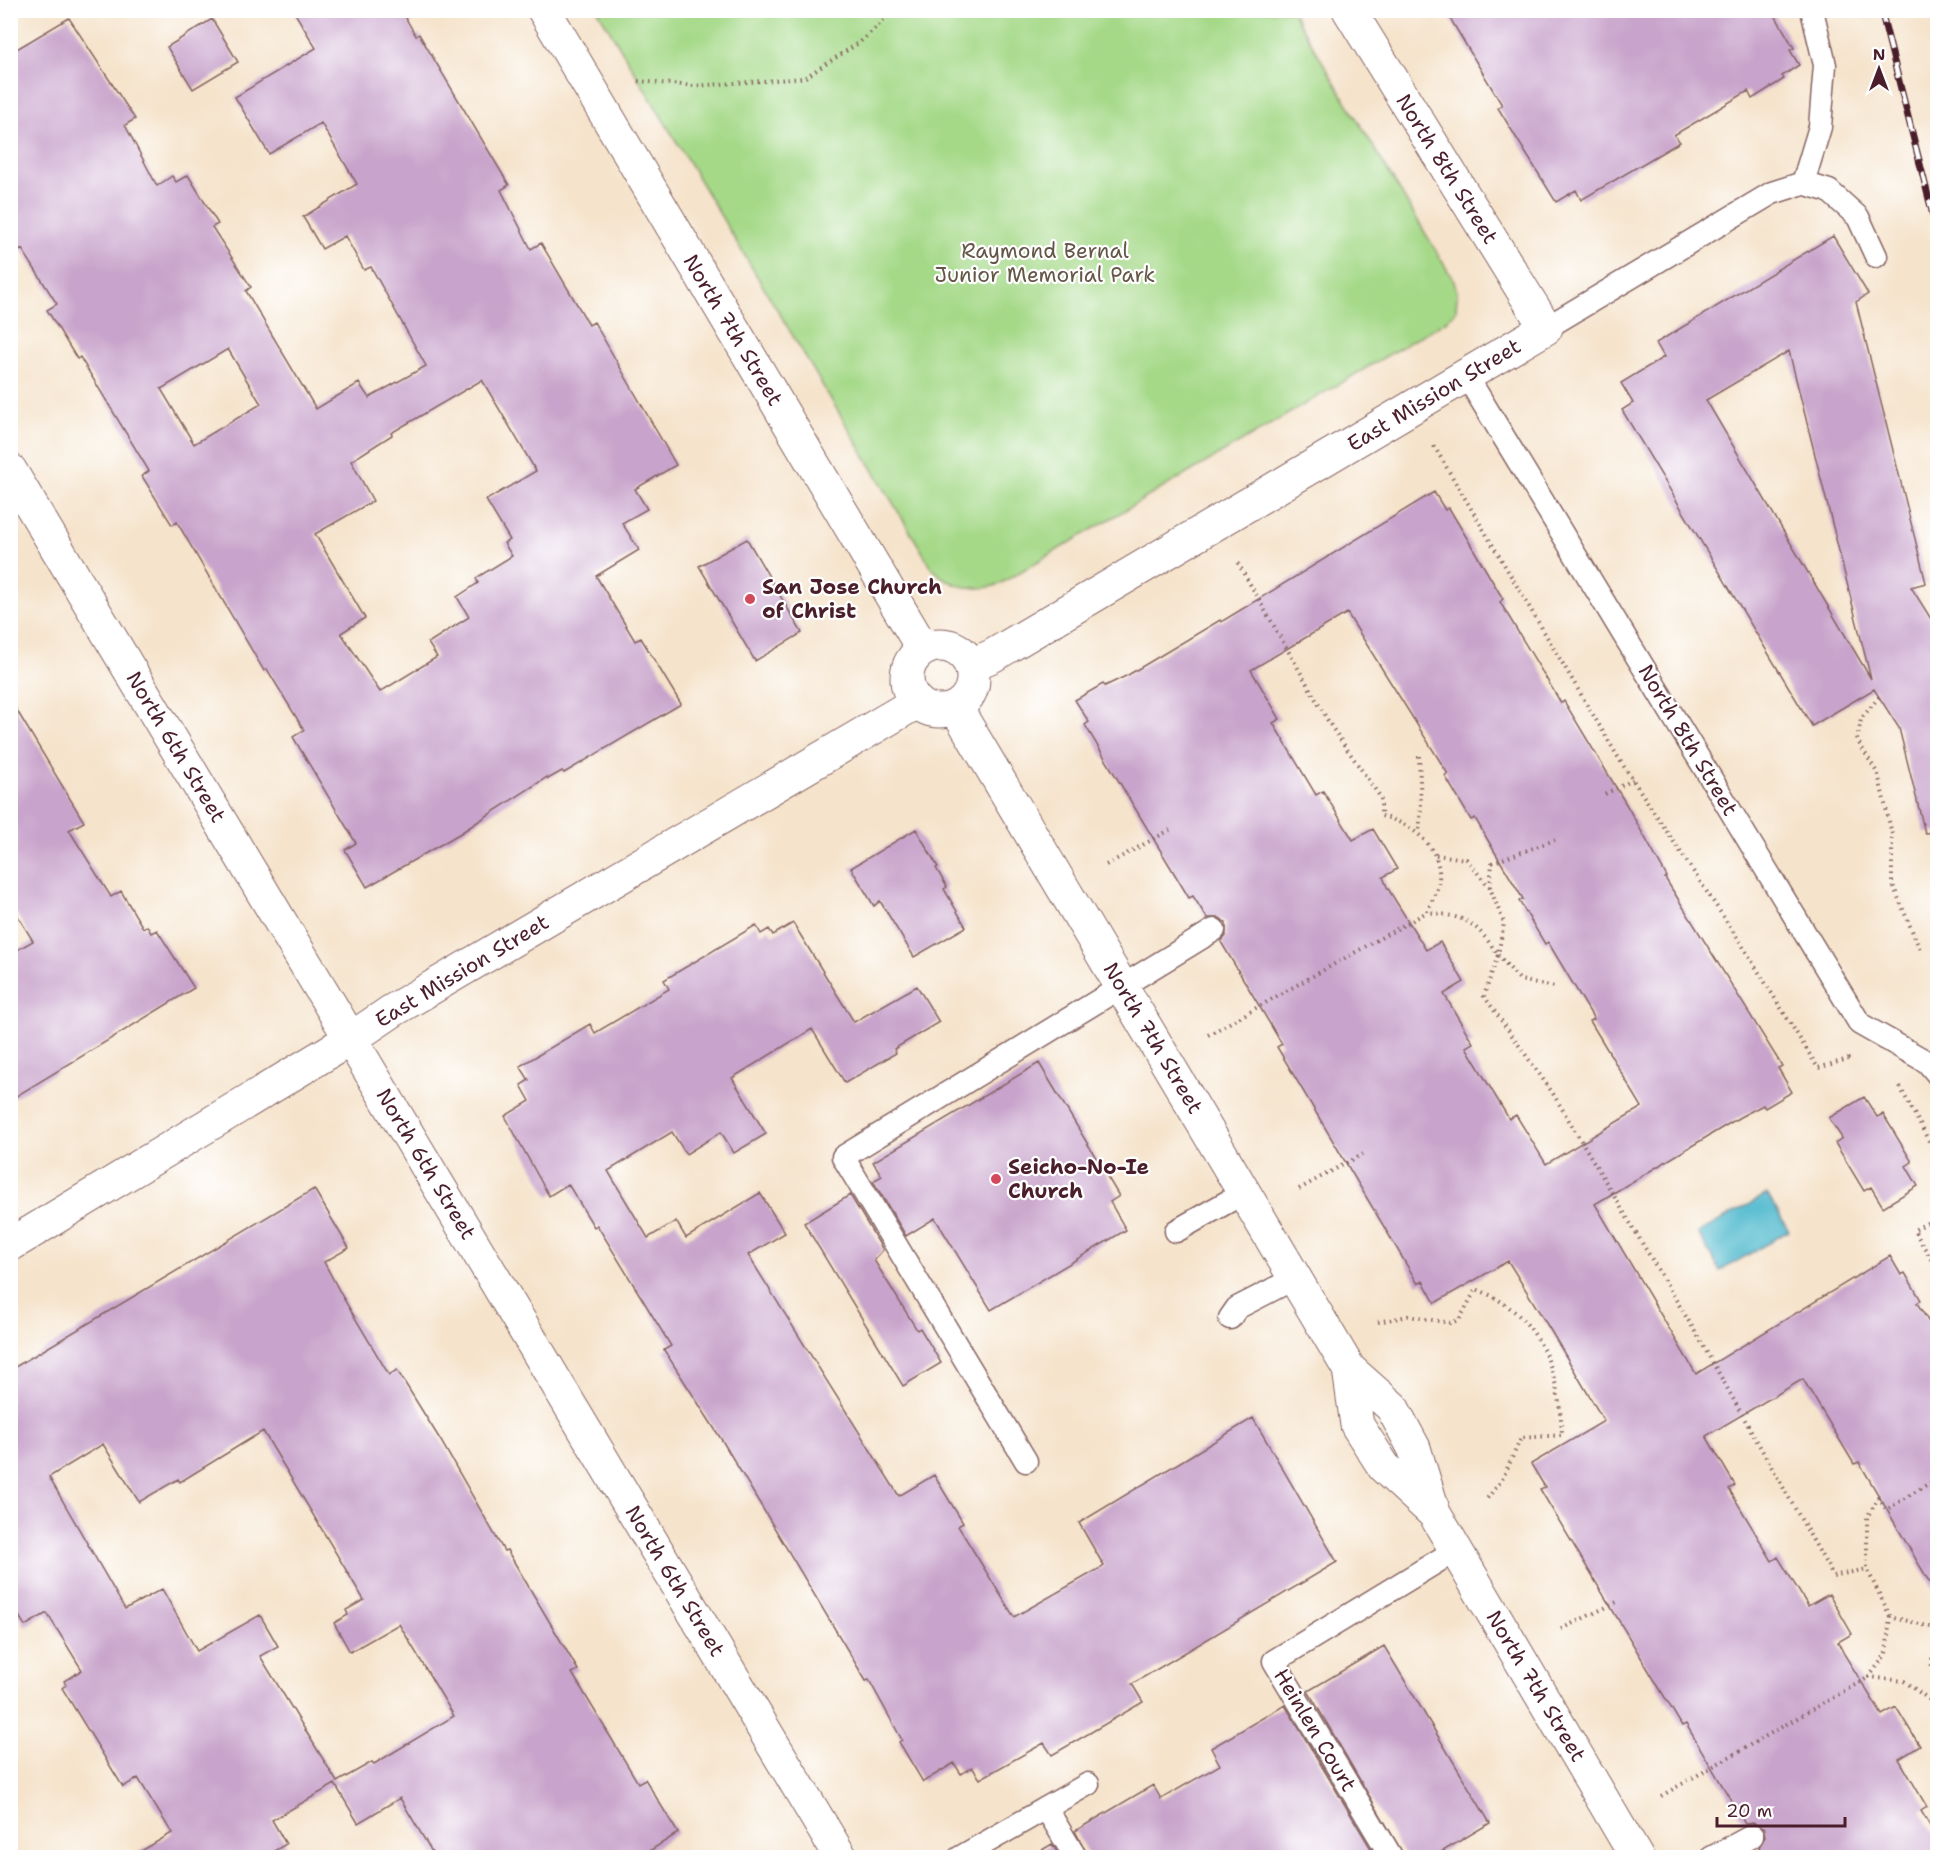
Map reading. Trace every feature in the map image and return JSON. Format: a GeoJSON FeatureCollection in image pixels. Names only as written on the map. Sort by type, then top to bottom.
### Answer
{"type":"FeatureCollection","features":[{"type":"Feature","properties":{"kind":"street","name":"North 7th Street"},"geometry":{"type":"LineString","coordinates":[[544,10],[923,649]]}},
{"type":"Feature","properties":{"kind":"street","name":"North 8th Street"},"geometry":{"type":"LineString","coordinates":[[1349,10],[1546,328]]}},
{"type":"Feature","properties":{"kind":"street","name":"East Mission Street"},"geometry":{"type":"LineString","coordinates":[[971,665],[992,656],[1546,328]]}},
{"type":"Feature","properties":{"kind":"street","name":"North 6th Street"},"geometry":{"type":"LineString","coordinates":[[10,470],[841,1857]]}},
{"type":"Feature","properties":{"kind":"street"},"geometry":{"type":"LineString","coordinates":[[934,645],[957,648],[966,655],[971,665],[973,685],[970,694],[956,708],[935,710],[917,702],[907,684],[906,674],[909,664],[923,649],[934,645]]}},
{"type":"Feature","properties":{"kind":"street","name":"East Mission Street"},"geometry":{"type":"LineString","coordinates":[[10,1245],[352,1038],[402,1005],[917,702]]}},
{"type":"Feature","properties":{"kind":"street","name":"North 7th Street"},"geometry":{"type":"LineString","coordinates":[[956,708],[1349,1369],[1392,1407],[1414,1448],[1434,1513],[1637,1857]]}},
{"type":"Feature","properties":{"kind":"lane"},"geometry":{"type":"LineString","coordinates":[[1812,10],[1825,65],[1820,127],[1803,183],[1829,191],[1858,217],[1876,256]]}},
{"type":"Feature","properties":{"kind":"lane","name":"East Mission Street"},"geometry":{"type":"LineString","coordinates":[[1546,328],[1772,193],[1803,183]]}},
{"type":"Feature","properties":{"kind":"lane","name":"North 8th Street"},"geometry":{"type":"LineString","coordinates":[[1466,375],[1860,1024],[1928,1062],[1938,1075]]}},
{"type":"Feature","properties":{"kind":"lane"},"geometry":{"type":"LineString","coordinates":[[1026,1461],[843,1157],[1214,930]]}},
{"type":"Feature","properties":{"kind":"lane"},"geometry":{"type":"LineString","coordinates":[[1176,1231],[1245,1192]]}},
{"type":"Feature","properties":{"kind":"lane"},"geometry":{"type":"LineString","coordinates":[[1230,1318],[1237,1308],[1295,1278]]}},
{"type":"Feature","properties":{"kind":"lane","name":"Heinlen Court"},"geometry":{"type":"LineString","coordinates":[[1392,1857],[1274,1661],[1456,1550]]}},
{"type":"Feature","properties":{"kind":"lane"},"geometry":{"type":"LineString","coordinates":[[959,1857],[1088,1784]]}},
{"type":"Feature","properties":{"kind":"lane"},"geometry":{"type":"LineString","coordinates":[[1047,1808],[1076,1857]]}},
{"type":"Feature","properties":{"kind":"lane"},"geometry":{"type":"LineString","coordinates":[[1711,1857],[1752,1836]]}},
{"type":"Feature","properties":{"kind":"path"},"geometry":{"type":"LineString","coordinates":[[638,81],[693,86],[804,78],[860,42],[895,10]]}},
{"type":"Feature","properties":{"kind":"path"},"geometry":{"type":"LineString","coordinates":[[1434,446],[1633,780],[1742,945],[1818,1068],[1848,1059],[1857,1064]]}},
{"type":"Feature","properties":{"kind":"path"},"geometry":{"type":"LineString","coordinates":[[1239,563],[1330,726],[1381,798],[1381,816],[1402,821],[1419,834],[1436,855],[1438,885],[1426,912]]}},
{"type":"Feature","properties":{"kind":"path"},"geometry":{"type":"LineString","coordinates":[[1880,697],[1861,719],[1857,740],[1878,774],[1892,834],[1892,883],[1921,952]]}},
{"type":"Feature","properties":{"kind":"path"},"geometry":{"type":"LineString","coordinates":[[1419,756],[1421,807],[1419,834]]}},
{"type":"Feature","properties":{"kind":"path"},"geometry":{"type":"LineString","coordinates":[[1605,794],[1633,780]]}},
{"type":"Feature","properties":{"kind":"path"},"geometry":{"type":"LineString","coordinates":[[1106,865],[1170,830]]}},
{"type":"Feature","properties":{"kind":"path"},"geometry":{"type":"LineString","coordinates":[[1490,888],[1492,863],[1555,840]]}},
{"type":"Feature","properties":{"kind":"path"},"geometry":{"type":"LineString","coordinates":[[1436,855],[1466,859],[1490,888],[1504,923],[1498,955],[1484,996],[1552,1092],[1593,1160],[1700,1340],[1833,1576],[1867,1569]]}},
{"type":"Feature","properties":{"kind":"path"},"geometry":{"type":"LineString","coordinates":[[1208,1035],[1426,912],[1460,916],[1482,933],[1520,980],[1555,987]]}},
{"type":"Feature","properties":{"kind":"path"},"geometry":{"type":"LineString","coordinates":[[1893,1083],[1902,1088],[1938,1158]]}},
{"type":"Feature","properties":{"kind":"path"},"geometry":{"type":"LineString","coordinates":[[1299,1189],[1363,1154]]}},
{"type":"Feature","properties":{"kind":"path"},"geometry":{"type":"LineString","coordinates":[[1938,1217],[1914,1230],[1938,1271]]}},
{"type":"Feature","properties":{"kind":"path"},"geometry":{"type":"LineString","coordinates":[[1378,1322],[1408,1316],[1450,1323],[1459,1320],[1476,1289],[1493,1296],[1510,1308],[1535,1335],[1550,1361],[1556,1380],[1562,1435],[1521,1438],[1502,1480],[1485,1501]]}},
{"type":"Feature","properties":{"kind":"path"},"geometry":{"type":"LineString","coordinates":[[1661,1796],[1869,1677],[1886,1654],[1890,1616],[1867,1569],[1867,1517],[1880,1498],[1886,1510],[1936,1479]]}},
{"type":"Feature","properties":{"kind":"path"},"geometry":{"type":"LineString","coordinates":[[1561,1629],[1618,1601]]}},
{"type":"Feature","properties":{"kind":"path"},"geometry":{"type":"LineString","coordinates":[[1890,1616],[1938,1629]]}},
{"type":"Feature","properties":{"kind":"path"},"geometry":{"type":"LineString","coordinates":[[1938,1648],[1931,1661],[1938,1704]]}},
{"type":"Feature","properties":{"kind":"path"},"geometry":{"type":"LineString","coordinates":[[1869,1677],[1904,1681],[1938,1704]]}},
{"type":"Feature","properties":{"kind":"green space","name":"Raymond Bernal Junior Memorial Park"},"geometry":{"type":"Polygon","coordinates":[[[598,11],[1292,11],[1454,281],[1457,294],[1456,311],[1446,321],[998,585],[980,588],[963,587],[947,580],[932,568],[598,11]]]}},
{"type":"Feature","properties":{"kind":"water"},"geometry":{"type":"Polygon","coordinates":[[[1767,1194],[1789,1231],[1720,1271],[1698,1233],[1767,1194]]]}},
{"type":"Feature","properties":{"kind":"building"},"geometry":{"type":"Polygon","coordinates":[[[293,10],[401,10],[416,36],[419,34],[509,185],[501,190],[531,249],[541,243],[589,325],[594,322],[676,465],[635,489],[647,509],[622,523],[639,550],[596,576],[635,641],[641,638],[681,704],[564,773],[562,771],[548,779],[547,777],[459,834],[367,887],[345,850],[356,843],[293,737],[304,730],[267,669],[264,671],[177,522],[172,525],[142,476],[149,471],[80,357],[77,359],[47,310],[57,304],[22,249],[10,256],[10,53],[69,18],[135,119],[125,125],[157,186],[172,176],[176,182],[188,175],[218,224],[212,227],[251,287],[246,291],[316,409],[359,383],[369,398],[426,366],[371,267],[364,270],[345,236],[322,249],[303,217],[357,184],[321,123],[269,154],[235,97],[316,48],[293,10]],[[228,349],[161,389],[194,444],[261,404],[228,349]],[[482,380],[391,433],[392,435],[351,461],[373,501],[315,534],[365,618],[341,633],[380,692],[437,657],[428,643],[469,617],[457,597],[478,583],[476,578],[512,556],[504,543],[510,540],[486,500],[536,471],[482,380]]]}},
{"type":"Feature","properties":{"kind":"building"},"geometry":{"type":"Polygon","coordinates":[[[1445,10],[1772,10],[1794,48],[1790,50],[1799,65],[1782,76],[1784,79],[1752,99],[1748,91],[1674,135],[1680,142],[1581,200],[1576,190],[1556,202],[1498,108],[1502,105],[1445,10]]]}},
{"type":"Feature","properties":{"kind":"building"},"geometry":{"type":"Polygon","coordinates":[[[212,19],[238,62],[193,89],[167,47],[212,19]]]}},
{"type":"Feature","properties":{"kind":"building"},"geometry":{"type":"Polygon","coordinates":[[[1833,236],[1868,294],[1856,302],[1926,583],[1911,587],[1938,630],[1938,832],[1925,833],[1899,728],[1874,689],[1812,726],[1622,410],[1633,403],[1621,383],[1664,357],[1656,343],[1833,236]],[[1789,351],[1706,400],[1871,679],[1789,351]]]}},
{"type":"Feature","properties":{"kind":"building"},"geometry":{"type":"Polygon","coordinates":[[[1434,492],[1445,510],[1449,508],[1503,599],[1500,602],[1561,703],[1564,701],[1626,804],[1667,877],[1665,878],[1782,1066],[1778,1068],[1792,1092],[1765,1108],[1763,1105],[1740,1117],[1595,1204],[1696,1374],[1890,1256],[1901,1275],[1905,1273],[1921,1300],[1917,1303],[1938,1337],[1938,1597],[1859,1462],[1854,1464],[1803,1379],[1706,1436],[1735,1485],[1729,1489],[1772,1561],[1778,1557],[1808,1606],[1829,1594],[1852,1634],[1838,1642],[1844,1654],[1882,1715],[1896,1707],[1920,1746],[1899,1759],[1927,1807],[1921,1811],[1938,1839],[1938,1857],[1765,1857],[1759,1847],[1765,1837],[1764,1829],[1753,1823],[1745,1824],[1686,1724],[1682,1726],[1540,1489],[1545,1487],[1531,1464],[1604,1421],[1551,1331],[1508,1261],[1435,1303],[1423,1281],[1418,1284],[1277,1047],[1282,1044],[1221,942],[1226,936],[1226,923],[1220,918],[1207,918],[1193,896],[1189,898],[1085,725],[1089,722],[1075,700],[1103,684],[1105,686],[1128,675],[1220,620],[1221,622],[1434,492]],[[1347,613],[1251,670],[1280,719],[1273,723],[1316,795],[1323,791],[1353,840],[1373,829],[1397,869],[1383,877],[1387,887],[1426,950],[1440,942],[1464,982],[1444,994],[1473,1043],[1466,1047],[1509,1119],[1516,1115],[1546,1164],[1642,1107],[1590,1021],[1594,1019],[1548,942],[1545,944],[1519,901],[1523,899],[1475,818],[1471,820],[1445,776],[1448,774],[1347,613]]]}},
{"type":"Feature","properties":{"kind":"building","name":"San Jose Church of Christ"},"geometry":{"type":"Polygon","coordinates":[[[747,539],[802,633],[755,661],[699,566],[747,539]]]}},
{"type":"Feature","properties":{"kind":"building"},"geometry":{"type":"Polygon","coordinates":[[[10,699],[84,822],[69,830],[111,897],[121,891],[143,928],[147,926],[151,933],[157,930],[194,988],[10,1100],[10,954],[33,941],[10,903],[10,699]]]}},
{"type":"Feature","properties":{"kind":"building"},"geometry":{"type":"Polygon","coordinates":[[[916,829],[938,867],[936,868],[947,887],[944,889],[966,927],[914,957],[880,901],[874,906],[851,868],[916,829]]]}},
{"type":"Feature","properties":{"kind":"building"},"geometry":{"type":"Polygon","coordinates":[[[793,923],[854,1022],[917,986],[939,1022],[894,1049],[896,1053],[845,1083],[812,1029],[732,1078],[766,1134],[734,1153],[721,1132],[686,1154],[672,1132],[608,1171],[648,1238],[676,1221],[686,1238],[760,1193],[785,1233],[748,1255],[899,1496],[934,1475],[963,1523],[958,1526],[1014,1617],[1104,1566],[1079,1523],[1253,1418],[1337,1562],[1132,1684],[1143,1702],[1052,1755],[1044,1743],[980,1779],[972,1767],[961,1774],[954,1763],[923,1782],[899,1742],[902,1740],[869,1680],[866,1681],[723,1442],[664,1350],[671,1346],[597,1225],[594,1227],[568,1184],[549,1196],[505,1116],[530,1101],[521,1085],[529,1080],[520,1066],[590,1024],[595,1033],[669,989],[664,980],[756,925],[761,934],[769,929],[773,935],[793,923]]]}},
{"type":"Feature","properties":{"kind":"building","name":"Seicho-No-Ie Church"},"geometry":{"type":"Polygon","coordinates":[[[1039,1063],[1119,1196],[1110,1202],[1126,1230],[991,1310],[935,1218],[906,1236],[873,1181],[882,1176],[873,1162],[1039,1063]]]}},
{"type":"Feature","properties":{"kind":"building"},"geometry":{"type":"Polygon","coordinates":[[[1864,1097],[1877,1117],[1883,1114],[1912,1162],[1906,1166],[1918,1186],[1883,1207],[1871,1187],[1864,1191],[1835,1143],[1842,1138],[1829,1118],[1864,1097]]]}},
{"type":"Feature","properties":{"kind":"building"},"geometry":{"type":"Polygon","coordinates":[[[314,1189],[349,1248],[324,1262],[342,1296],[389,1375],[397,1370],[441,1441],[504,1551],[507,1550],[578,1670],[572,1673],[638,1783],[645,1779],[678,1833],[640,1857],[435,1857],[400,1798],[358,1823],[335,1784],[272,1820],[286,1844],[264,1857],[131,1857],[172,1833],[138,1778],[123,1787],[62,1688],[66,1685],[64,1681],[82,1670],[47,1613],[25,1626],[10,1601],[10,1370],[314,1189]],[[263,1431],[180,1482],[178,1479],[139,1502],[103,1444],[49,1477],[125,1609],[162,1589],[197,1651],[260,1615],[278,1646],[260,1656],[337,1782],[372,1762],[374,1764],[454,1716],[399,1624],[350,1652],[334,1623],[348,1615],[346,1610],[364,1600],[263,1431]]]}},
{"type":"Feature","properties":{"kind":"building"},"geometry":{"type":"Polygon","coordinates":[[[850,1195],[883,1250],[874,1260],[917,1330],[920,1328],[941,1363],[903,1386],[804,1223],[850,1195]]]}},
{"type":"Feature","properties":{"kind":"building"},"geometry":{"type":"Polygon","coordinates":[[[1384,1646],[1490,1823],[1433,1857],[1405,1857],[1308,1691],[1384,1646]]]}},
{"type":"Feature","properties":{"kind":"building"},"geometry":{"type":"Polygon","coordinates":[[[1285,1705],[1376,1857],[1089,1857],[1075,1831],[1153,1785],[1161,1799],[1220,1765],[1211,1748],[1285,1705]]]}},
{"type":"Feature","properties":{"kind":"building"},"geometry":{"type":"Polygon","coordinates":[[[1052,1844],[1060,1857],[1030,1857],[1052,1844]]]}},
{"type":"Feature","properties":{"kind":"railway"},"geometry":{"type":"LineString","coordinates":[[1881,10],[1938,235]]}},
{"type":"Feature","properties":{"kind":"place","name":"San Jose Church of Christ"},"geometry":{"type":"Point","coordinates":[750,599]}},
{"type":"Feature","properties":{"kind":"place","name":"Seicho-No-Ie Church"},"geometry":{"type":"Point","coordinates":[996,1179]}}]}
